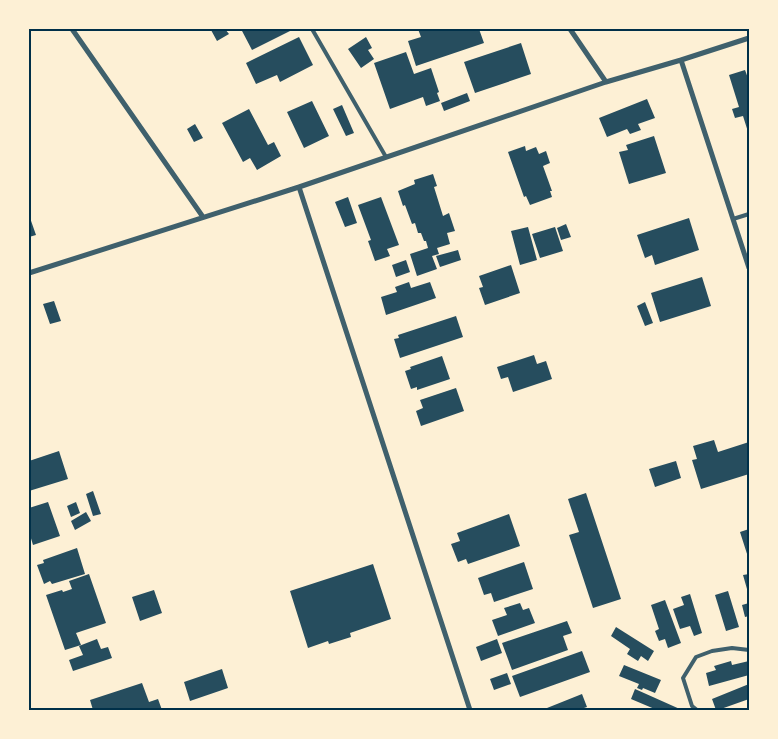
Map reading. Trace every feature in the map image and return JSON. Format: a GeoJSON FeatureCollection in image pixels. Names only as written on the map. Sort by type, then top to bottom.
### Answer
{"type":"FeatureCollection","features":[{"type":"Feature","properties":{"kind":"street"},"geometry":{"type":"LineString","coordinates":[[72,29],[204,217]]}},
{"type":"Feature","properties":{"kind":"street"},"geometry":{"type":"LineString","coordinates":[[570,29],[606,82]]}},
{"type":"Feature","properties":{"kind":"street"},"geometry":{"type":"LineString","coordinates":[[29,273],[299,187],[606,82],[749,38]]}},
{"type":"Feature","properties":{"kind":"street"},"geometry":{"type":"LineString","coordinates":[[681,60],[749,268]]}},
{"type":"Feature","properties":{"kind":"street"},"geometry":{"type":"LineString","coordinates":[[299,187],[470,710]]}},
{"type":"Feature","properties":{"kind":"lane"},"geometry":{"type":"LineString","coordinates":[[312,29],[386,157]]}},
{"type":"Feature","properties":{"kind":"lane"},"geometry":{"type":"LineString","coordinates":[[733,219],[749,214]]}},
{"type":"Feature","properties":{"kind":"lane"},"geometry":{"type":"LineString","coordinates":[[696,710],[692,706],[683,678],[696,657],[712,651],[732,648],[749,650]]}},
{"type":"Feature","properties":{"kind":"building"},"geometry":{"type":"Polygon","coordinates":[[[225,29],[229,34],[217,41],[211,30],[225,29]]]}},
{"type":"Feature","properties":{"kind":"building"},"geometry":{"type":"Polygon","coordinates":[[[241,29],[294,29],[252,50],[241,29]]]}},
{"type":"Feature","properties":{"kind":"building"},"geometry":{"type":"Polygon","coordinates":[[[418,29],[479,29],[484,43],[416,66],[408,41],[421,37],[418,29]]]}},
{"type":"Feature","properties":{"kind":"building"},"geometry":{"type":"Polygon","coordinates":[[[299,37],[313,65],[280,82],[277,75],[256,84],[246,63],[299,37]]]}},
{"type":"Feature","properties":{"kind":"building"},"geometry":{"type":"Polygon","coordinates":[[[366,37],[372,48],[368,50],[374,59],[361,68],[348,49],[366,37]]]}},
{"type":"Feature","properties":{"kind":"building"},"geometry":{"type":"Polygon","coordinates":[[[521,43],[531,74],[475,93],[464,62],[521,43]]]}},
{"type":"Feature","properties":{"kind":"building"},"geometry":{"type":"Polygon","coordinates":[[[406,52],[414,74],[431,68],[440,101],[426,106],[423,97],[390,109],[374,63],[406,52]]]}},
{"type":"Feature","properties":{"kind":"building"},"geometry":{"type":"Polygon","coordinates":[[[745,70],[749,81],[749,135],[743,116],[735,118],[732,109],[739,107],[729,75],[745,70]]]}},
{"type":"Feature","properties":{"kind":"building"},"geometry":{"type":"Polygon","coordinates":[[[467,93],[470,101],[444,111],[441,103],[467,93]]]}},
{"type":"Feature","properties":{"kind":"building"},"geometry":{"type":"Polygon","coordinates":[[[647,99],[655,118],[638,124],[641,130],[630,134],[627,129],[607,137],[599,118],[647,99]]]}},
{"type":"Feature","properties":{"kind":"building"},"geometry":{"type":"Polygon","coordinates":[[[312,101],[329,136],[304,148],[287,112],[312,101]]]}},
{"type":"Feature","properties":{"kind":"building"},"geometry":{"type":"Polygon","coordinates":[[[342,105],[354,133],[346,136],[333,109],[342,105]]]}},
{"type":"Feature","properties":{"kind":"building"},"geometry":{"type":"Polygon","coordinates":[[[249,109],[268,145],[274,142],[281,156],[257,170],[250,158],[243,162],[222,123],[249,109]]]}},
{"type":"Feature","properties":{"kind":"building"},"geometry":{"type":"Polygon","coordinates":[[[195,124],[203,138],[194,142],[187,129],[195,124]]]}},
{"type":"Feature","properties":{"kind":"building"},"geometry":{"type":"Polygon","coordinates":[[[654,136],[666,173],[629,184],[619,152],[628,150],[626,145],[654,136]]]}},
{"type":"Feature","properties":{"kind":"building"},"geometry":{"type":"Polygon","coordinates":[[[525,146],[526,151],[536,147],[539,154],[546,151],[550,163],[543,166],[552,191],[550,191],[552,197],[530,205],[526,196],[524,197],[508,152],[525,146]]]}},
{"type":"Feature","properties":{"kind":"building"},"geometry":{"type":"Polygon","coordinates":[[[433,174],[437,186],[434,187],[443,216],[449,213],[455,231],[447,233],[450,244],[437,248],[439,254],[432,256],[437,269],[417,276],[410,254],[428,248],[421,233],[418,233],[415,223],[412,224],[398,191],[415,184],[414,180],[433,174]]]}},
{"type":"Feature","properties":{"kind":"building"},"geometry":{"type":"Polygon","coordinates":[[[348,197],[357,223],[345,227],[335,202],[348,197]]]}},
{"type":"Feature","properties":{"kind":"building"},"geometry":{"type":"Polygon","coordinates":[[[381,197],[399,245],[387,249],[390,256],[375,261],[368,241],[371,240],[358,205],[381,197]]]}},
{"type":"Feature","properties":{"kind":"building"},"geometry":{"type":"Polygon","coordinates":[[[29,215],[36,235],[29,237],[29,215]]]}},
{"type":"Feature","properties":{"kind":"building"},"geometry":{"type":"Polygon","coordinates":[[[689,218],[699,250],[655,265],[652,255],[645,258],[637,235],[689,218]]]}},
{"type":"Feature","properties":{"kind":"building"},"geometry":{"type":"Polygon","coordinates":[[[566,224],[571,237],[561,240],[557,228],[566,224]]]}},
{"type":"Feature","properties":{"kind":"building"},"geometry":{"type":"Polygon","coordinates":[[[528,227],[537,260],[520,265],[511,231],[528,227]]]}},
{"type":"Feature","properties":{"kind":"building"},"geometry":{"type":"Polygon","coordinates":[[[555,227],[563,251],[540,258],[532,234],[555,227]]]}},
{"type":"Feature","properties":{"kind":"building"},"geometry":{"type":"Polygon","coordinates":[[[458,250],[461,260],[440,267],[436,256],[458,250]]]}},
{"type":"Feature","properties":{"kind":"building"},"geometry":{"type":"Polygon","coordinates":[[[406,260],[410,272],[396,277],[392,265],[406,260]]]}},
{"type":"Feature","properties":{"kind":"building"},"geometry":{"type":"Polygon","coordinates":[[[511,265],[520,293],[485,305],[479,288],[483,287],[479,276],[511,265]]]}},
{"type":"Feature","properties":{"kind":"building"},"geometry":{"type":"Polygon","coordinates":[[[702,277],[711,306],[660,322],[651,293],[702,277]]]}},
{"type":"Feature","properties":{"kind":"building"},"geometry":{"type":"Polygon","coordinates":[[[409,282],[411,288],[430,282],[436,298],[386,315],[381,297],[397,292],[395,287],[409,282]]]}},
{"type":"Feature","properties":{"kind":"building"},"geometry":{"type":"Polygon","coordinates":[[[54,301],[61,321],[50,324],[43,304],[54,301]]]}},
{"type":"Feature","properties":{"kind":"building"},"geometry":{"type":"Polygon","coordinates":[[[645,302],[653,323],[645,326],[637,306],[645,302]]]}},
{"type":"Feature","properties":{"kind":"building"},"geometry":{"type":"Polygon","coordinates":[[[456,316],[463,337],[400,358],[394,339],[399,338],[398,335],[456,316]]]}},
{"type":"Feature","properties":{"kind":"building"},"geometry":{"type":"Polygon","coordinates":[[[534,355],[537,364],[546,361],[552,379],[513,392],[508,377],[501,379],[497,367],[534,355]]]}},
{"type":"Feature","properties":{"kind":"building"},"geometry":{"type":"Polygon","coordinates":[[[442,356],[450,379],[417,390],[417,387],[411,389],[405,371],[411,369],[410,367],[442,356]]]}},
{"type":"Feature","properties":{"kind":"building"},"geometry":{"type":"Polygon","coordinates":[[[456,388],[464,411],[421,426],[416,411],[423,408],[420,400],[456,388]]]}},
{"type":"Feature","properties":{"kind":"building"},"geometry":{"type":"Polygon","coordinates":[[[714,440],[718,452],[749,442],[749,474],[701,489],[692,460],[697,459],[693,446],[714,440]]]}},
{"type":"Feature","properties":{"kind":"building"},"geometry":{"type":"Polygon","coordinates":[[[59,451],[68,479],[29,491],[29,461],[59,451]]]}},
{"type":"Feature","properties":{"kind":"building"},"geometry":{"type":"Polygon","coordinates":[[[676,461],[681,478],[655,487],[649,469],[676,461]]]}},
{"type":"Feature","properties":{"kind":"building"},"geometry":{"type":"Polygon","coordinates":[[[93,491],[101,514],[93,516],[86,494],[93,491]]]}},
{"type":"Feature","properties":{"kind":"building"},"geometry":{"type":"Polygon","coordinates":[[[586,493],[621,599],[593,608],[569,535],[579,532],[568,499],[586,493]]]}},
{"type":"Feature","properties":{"kind":"building"},"geometry":{"type":"Polygon","coordinates":[[[48,502],[60,536],[33,545],[29,536],[29,508],[48,502]]]}},
{"type":"Feature","properties":{"kind":"building"},"geometry":{"type":"Polygon","coordinates":[[[76,502],[80,513],[71,517],[67,506],[76,502]]]}},
{"type":"Feature","properties":{"kind":"building"},"geometry":{"type":"Polygon","coordinates":[[[86,512],[91,521],[75,530],[71,521],[86,512]]]}},
{"type":"Feature","properties":{"kind":"building"},"geometry":{"type":"Polygon","coordinates":[[[509,514],[520,546],[468,564],[466,559],[458,562],[451,544],[460,541],[457,533],[509,514]]]}},
{"type":"Feature","properties":{"kind":"building"},"geometry":{"type":"Polygon","coordinates":[[[749,529],[749,557],[748,557],[740,532],[749,529]]]}},
{"type":"Feature","properties":{"kind":"building"},"geometry":{"type":"Polygon","coordinates":[[[77,548],[85,574],[52,584],[50,581],[44,584],[37,565],[44,563],[43,560],[77,548]]]}},
{"type":"Feature","properties":{"kind":"building"},"geometry":{"type":"Polygon","coordinates":[[[524,562],[533,589],[494,602],[491,593],[484,595],[478,578],[524,562]]]}},
{"type":"Feature","properties":{"kind":"building"},"geometry":{"type":"Polygon","coordinates":[[[373,564],[391,619],[350,633],[351,637],[329,644],[328,641],[308,648],[290,591],[373,564]]]}},
{"type":"Feature","properties":{"kind":"building"},"geometry":{"type":"Polygon","coordinates":[[[89,574],[106,623],[76,633],[81,645],[65,650],[46,595],[72,589],[69,581],[89,574]]]}},
{"type":"Feature","properties":{"kind":"building"},"geometry":{"type":"Polygon","coordinates":[[[749,574],[749,596],[743,575],[749,574]]]}},
{"type":"Feature","properties":{"kind":"building"},"geometry":{"type":"Polygon","coordinates":[[[154,590],[162,613],[140,621],[132,597],[154,590]]]}},
{"type":"Feature","properties":{"kind":"building"},"geometry":{"type":"Polygon","coordinates":[[[728,591],[739,627],[726,631],[715,595],[728,591]]]}},
{"type":"Feature","properties":{"kind":"building"},"geometry":{"type":"Polygon","coordinates":[[[690,594],[702,633],[694,636],[690,626],[680,629],[673,609],[684,605],[681,597],[690,594]]]}},
{"type":"Feature","properties":{"kind":"building"},"geometry":{"type":"Polygon","coordinates":[[[665,600],[681,643],[668,648],[665,639],[659,641],[655,631],[659,629],[651,605],[665,600]]]}},
{"type":"Feature","properties":{"kind":"building"},"geometry":{"type":"Polygon","coordinates":[[[520,603],[523,610],[529,608],[535,623],[498,636],[492,620],[507,615],[504,608],[520,603]]]}},
{"type":"Feature","properties":{"kind":"building"},"geometry":{"type":"Polygon","coordinates":[[[749,603],[749,616],[745,617],[742,605],[749,603]]]}},
{"type":"Feature","properties":{"kind":"building"},"geometry":{"type":"Polygon","coordinates":[[[567,621],[572,633],[563,636],[568,650],[512,670],[502,643],[567,621]]]}},
{"type":"Feature","properties":{"kind":"building"},"geometry":{"type":"Polygon","coordinates":[[[616,627],[654,651],[648,661],[641,656],[638,661],[627,654],[630,649],[611,636],[616,627]]]}},
{"type":"Feature","properties":{"kind":"building"},"geometry":{"type":"Polygon","coordinates":[[[97,639],[101,649],[108,647],[112,658],[73,671],[69,660],[83,655],[79,646],[97,639]]]}},
{"type":"Feature","properties":{"kind":"building"},"geometry":{"type":"Polygon","coordinates":[[[497,639],[502,653],[481,661],[476,647],[497,639]]]}},
{"type":"Feature","properties":{"kind":"building"},"geometry":{"type":"Polygon","coordinates":[[[582,651],[590,672],[520,697],[512,676],[582,651]]]}},
{"type":"Feature","properties":{"kind":"building"},"geometry":{"type":"Polygon","coordinates":[[[731,661],[732,665],[749,661],[749,675],[709,686],[706,673],[716,670],[714,666],[731,661]]]}},
{"type":"Feature","properties":{"kind":"building"},"geometry":{"type":"Polygon","coordinates":[[[624,665],[661,680],[655,693],[643,688],[642,690],[637,688],[639,684],[619,676],[624,665]]]}},
{"type":"Feature","properties":{"kind":"building"},"geometry":{"type":"Polygon","coordinates":[[[222,669],[228,688],[190,701],[184,682],[222,669]]]}},
{"type":"Feature","properties":{"kind":"building"},"geometry":{"type":"Polygon","coordinates":[[[507,673],[511,684],[494,690],[490,679],[507,673]]]}},
{"type":"Feature","properties":{"kind":"building"},"geometry":{"type":"Polygon","coordinates":[[[142,683],[149,702],[158,699],[162,710],[93,710],[90,700],[142,683]]]}},
{"type":"Feature","properties":{"kind":"building"},"geometry":{"type":"Polygon","coordinates":[[[749,684],[749,699],[716,710],[712,699],[749,684]]]}},
{"type":"Feature","properties":{"kind":"building"},"geometry":{"type":"Polygon","coordinates":[[[635,689],[682,710],[657,710],[631,699],[635,689]]]}},
{"type":"Feature","properties":{"kind":"building"},"geometry":{"type":"Polygon","coordinates":[[[582,694],[587,707],[578,710],[542,710],[582,694]]]}}]}
